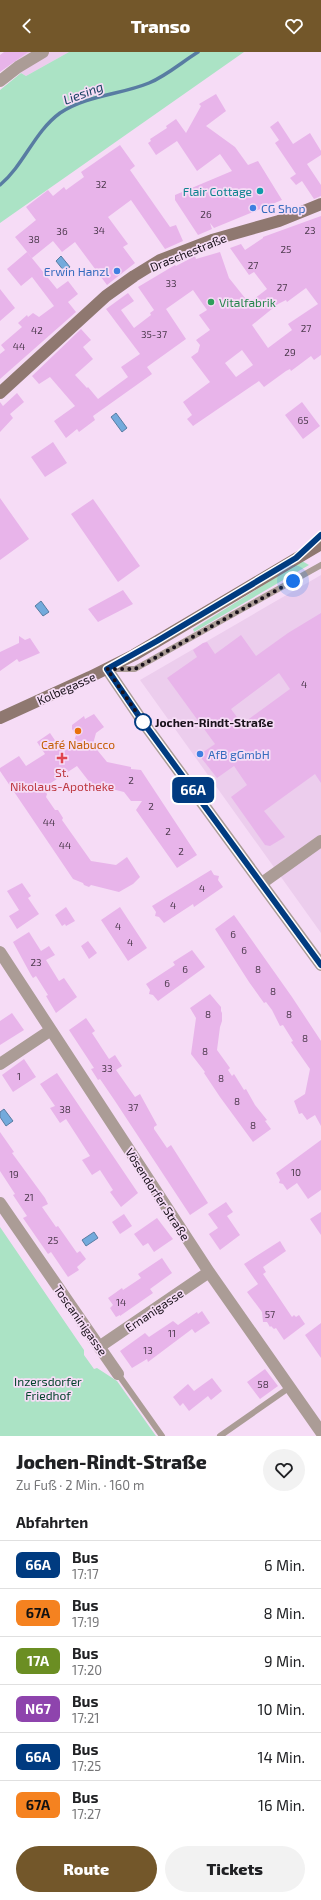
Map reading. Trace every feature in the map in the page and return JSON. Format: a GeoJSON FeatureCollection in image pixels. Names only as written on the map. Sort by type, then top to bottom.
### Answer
{"type":"FeatureCollection","features":[{"type":"Feature","properties":{"kind":"main road","name":"Draschestraße"},"geometry":{"type":"LineString","coordinates":[[0,393],[106,296],[160,260],[212,240],[279,221],[321,204]]}},
{"type":"Feature","properties":{"kind":"main road","name":"Kolbegasse"},"geometry":{"type":"LineString","coordinates":[[296,558],[321,535]]}},
{"type":"Feature","properties":{"kind":"main road","name":"Kolbegasse"},"geometry":{"type":"LineString","coordinates":[[0,718],[107,669],[321,544]]}},
{"type":"Feature","properties":{"kind":"street"},"geometry":{"type":"LineString","coordinates":[[0,81],[18,67],[43,52]]}},
{"type":"Feature","properties":{"kind":"street"},"geometry":{"type":"LineString","coordinates":[[107,669],[143,722],[262,883],[321,966]]}},
{"type":"Feature","properties":{"kind":"street"},"geometry":{"type":"LineString","coordinates":[[262,883],[321,841]]}},
{"type":"Feature","properties":{"kind":"street","name":"Vösendorfer Straße"},"geometry":{"type":"LineString","coordinates":[[0,952],[209,1272],[321,1432]]}},
{"type":"Feature","properties":{"kind":"street"},"geometry":{"type":"LineString","coordinates":[[0,1064],[51,1030]]}},
{"type":"Feature","properties":{"kind":"street","name":"Toscaninigasse"},"geometry":{"type":"LineString","coordinates":[[0,1203],[118,1374]]}},
{"type":"Feature","properties":{"kind":"street","name":"Ernanigasse"},"geometry":{"type":"LineString","coordinates":[[99,1347],[209,1272]]}},
{"type":"Feature","properties":{"kind":"lane"},"geometry":{"type":"LineString","coordinates":[[107,669],[135,669],[321,565]]}},
{"type":"Feature","properties":{"kind":"lane","name":"Toscaninigasse"},"geometry":{"type":"LineString","coordinates":[[118,1374],[162,1436]]}},
{"type":"Feature","properties":{"kind":"lane"},"geometry":{"type":"LineString","coordinates":[[220,1436],[290,1387]]}},
{"type":"Feature","properties":{"kind":"shaded area"},"geometry":{"type":"Polygon","coordinates":[[[9,52],[69,52],[26,76],[21,73],[9,52]]]}},
{"type":"Feature","properties":{"kind":"shaded area"},"geometry":{"type":"Polygon","coordinates":[[[321,575],[321,933],[140,680],[321,575]]]}},
{"type":"Feature","properties":{"kind":"green space"},"geometry":{"type":"Polygon","coordinates":[[[69,52],[244,52],[0,223],[0,90],[21,73],[26,76],[69,52]]]}},
{"type":"Feature","properties":{"kind":"green space"},"geometry":{"type":"Polygon","coordinates":[[[302,561],[309,565],[194,632],[193,629],[302,561]]]}},
{"type":"Feature","properties":{"kind":"green space","name":"Inzersdorfer Friedhof"},"geometry":{"type":"Polygon","coordinates":[[[0,1227],[84,1350],[84,1355],[94,1369],[97,1368],[117,1381],[156,1436],[0,1436],[0,1227]]]}},
{"type":"Feature","properties":{"kind":"water"},"geometry":{"type":"Polygon","coordinates":[[[61,256],[70,267],[64,271],[56,261],[61,256]]]}},
{"type":"Feature","properties":{"kind":"water"},"geometry":{"type":"Polygon","coordinates":[[[116,413],[127,428],[122,432],[111,417],[116,413]]]}},
{"type":"Feature","properties":{"kind":"water"},"geometry":{"type":"Polygon","coordinates":[[[41,601],[49,612],[43,616],[35,606],[41,601]]]}},
{"type":"Feature","properties":{"kind":"water"},"geometry":{"type":"Polygon","coordinates":[[[4,1109],[13,1121],[6,1126],[0,1117],[0,1112],[4,1109]]]}},
{"type":"Feature","properties":{"kind":"water"},"geometry":{"type":"Polygon","coordinates":[[[94,1232],[98,1238],[86,1246],[82,1240],[94,1232]]]}},
{"type":"Feature","properties":{"kind":"building"},"geometry":{"type":"Polygon","coordinates":[[[4,52],[28,52],[0,72],[0,55],[4,52]]]}},
{"type":"Feature","properties":{"kind":"building"},"geometry":{"type":"Polygon","coordinates":[[[216,94],[226,111],[206,126],[235,147],[248,165],[258,161],[282,200],[214,228],[210,223],[212,229],[198,235],[175,200],[175,195],[232,171],[220,154],[197,171],[177,141],[156,155],[148,143],[151,141],[150,139],[167,128],[166,126],[176,119],[186,133],[201,106],[199,104],[216,94]]]}},
{"type":"Feature","properties":{"kind":"building"},"geometry":{"type":"Polygon","coordinates":[[[278,121],[293,144],[310,133],[321,151],[321,155],[307,164],[321,185],[321,196],[314,199],[302,181],[296,185],[290,178],[296,174],[275,143],[279,140],[270,127],[278,121]]]}},
{"type":"Feature","properties":{"kind":"building"},"geometry":{"type":"Polygon","coordinates":[[[120,145],[135,166],[130,170],[170,227],[176,225],[183,241],[165,249],[131,200],[108,217],[128,244],[123,247],[135,263],[107,285],[75,242],[62,252],[53,241],[32,258],[15,237],[36,220],[26,207],[48,190],[53,196],[64,187],[66,190],[84,177],[81,172],[120,145]]]}},
{"type":"Feature","properties":{"kind":"building"},"geometry":{"type":"Polygon","coordinates":[[[321,216],[321,355],[314,360],[311,356],[291,371],[290,369],[286,371],[264,387],[259,381],[193,426],[187,419],[192,415],[183,402],[210,382],[191,357],[198,352],[200,345],[196,340],[210,330],[199,315],[207,310],[193,290],[166,309],[186,339],[147,367],[152,374],[93,416],[95,420],[79,432],[77,429],[66,438],[54,421],[75,406],[50,377],[39,384],[32,376],[81,329],[91,340],[83,347],[93,359],[75,375],[98,399],[128,377],[121,367],[140,354],[106,309],[128,293],[134,301],[121,310],[134,328],[151,315],[150,313],[154,310],[138,287],[175,265],[176,266],[195,256],[196,259],[220,252],[229,278],[249,303],[267,289],[254,272],[249,275],[230,248],[241,244],[245,250],[263,237],[321,216]],[[306,288],[287,302],[286,300],[278,304],[252,325],[268,348],[292,330],[288,324],[318,304],[306,288]],[[242,350],[225,363],[236,377],[253,365],[242,350]]]}},
{"type":"Feature","properties":{"kind":"building"},"geometry":{"type":"Polygon","coordinates":[[[27,252],[57,289],[68,281],[78,294],[68,302],[76,312],[0,379],[0,354],[5,350],[1,345],[22,327],[18,323],[27,315],[28,317],[33,313],[39,317],[54,306],[32,277],[21,286],[7,269],[27,252]]]}},
{"type":"Feature","properties":{"kind":"building"},"geometry":{"type":"Polygon","coordinates":[[[0,289],[15,308],[0,321],[0,289]]]}},
{"type":"Feature","properties":{"kind":"building"},"geometry":{"type":"Polygon","coordinates":[[[17,393],[24,402],[10,414],[13,418],[0,432],[0,402],[3,406],[17,393]]]}},
{"type":"Feature","properties":{"kind":"building"},"geometry":{"type":"Polygon","coordinates":[[[302,402],[320,426],[303,439],[285,415],[302,402]]]}},
{"type":"Feature","properties":{"kind":"building"},"geometry":{"type":"Polygon","coordinates":[[[53,442],[67,463],[45,477],[31,457],[53,442]]]}},
{"type":"Feature","properties":{"kind":"building"},"geometry":{"type":"Polygon","coordinates":[[[0,498],[29,539],[0,560],[0,498]]]}},
{"type":"Feature","properties":{"kind":"building"},"geometry":{"type":"Polygon","coordinates":[[[93,499],[140,566],[118,582],[71,514],[93,499]]]}},
{"type":"Feature","properties":{"kind":"building"},"geometry":{"type":"Polygon","coordinates":[[[123,590],[133,604],[98,622],[88,609],[123,590]]]}},
{"type":"Feature","properties":{"kind":"building"},"geometry":{"type":"Polygon","coordinates":[[[321,613],[321,783],[315,774],[264,811],[285,837],[270,846],[265,845],[231,797],[247,785],[234,766],[217,778],[199,755],[215,744],[167,678],[197,657],[193,650],[203,643],[207,642],[215,654],[241,635],[256,656],[288,633],[321,613]],[[279,673],[231,709],[242,724],[290,689],[279,673]]]}},
{"type":"Feature","properties":{"kind":"building"},"geometry":{"type":"Polygon","coordinates":[[[19,636],[25,640],[30,638],[40,653],[19,662],[17,659],[0,671],[0,652],[19,643],[19,636]]]}},
{"type":"Feature","properties":{"kind":"building"},"geometry":{"type":"Polygon","coordinates":[[[94,714],[104,727],[96,733],[93,744],[98,751],[107,762],[131,767],[131,769],[141,770],[197,855],[177,868],[136,810],[142,801],[131,801],[124,792],[91,784],[77,766],[43,788],[47,794],[46,797],[55,810],[58,810],[63,818],[62,820],[91,861],[116,865],[127,857],[140,877],[133,884],[119,892],[91,885],[89,887],[73,879],[0,771],[0,768],[19,756],[26,766],[45,754],[37,742],[50,733],[63,752],[73,745],[76,735],[72,729],[72,725],[84,716],[85,719],[94,714]]]}},
{"type":"Feature","properties":{"kind":"building"},"geometry":{"type":"Polygon","coordinates":[[[211,870],[214,875],[219,876],[218,880],[223,887],[194,907],[193,904],[164,923],[159,917],[155,916],[156,912],[152,906],[211,870]]]}},
{"type":"Feature","properties":{"kind":"building"},"geometry":{"type":"Polygon","coordinates":[[[22,883],[31,896],[28,898],[39,914],[17,929],[9,916],[19,910],[7,891],[22,883]]]}},
{"type":"Feature","properties":{"kind":"building"},"geometry":{"type":"Polygon","coordinates":[[[66,907],[75,921],[66,926],[65,924],[62,926],[55,915],[66,907]]]}},
{"type":"Feature","properties":{"kind":"building"},"geometry":{"type":"Polygon","coordinates":[[[120,907],[147,948],[128,961],[101,920],[120,907]]]}},
{"type":"Feature","properties":{"kind":"building"},"geometry":{"type":"Polygon","coordinates":[[[234,915],[321,1041],[321,1126],[315,1115],[307,1120],[302,1113],[299,1114],[294,1101],[305,1094],[310,1069],[291,1042],[293,1041],[283,1025],[280,1026],[272,1010],[266,1002],[264,1003],[249,982],[215,929],[234,915]]]}},
{"type":"Feature","properties":{"kind":"building"},"geometry":{"type":"Polygon","coordinates":[[[29,932],[41,951],[49,946],[55,955],[46,960],[59,981],[64,978],[77,997],[56,1013],[46,996],[48,995],[36,976],[33,978],[31,975],[13,942],[29,932]]]}},
{"type":"Feature","properties":{"kind":"building"},"geometry":{"type":"Polygon","coordinates":[[[88,941],[97,953],[89,959],[81,946],[88,941]]]}},
{"type":"Feature","properties":{"kind":"building"},"geometry":{"type":"Polygon","coordinates":[[[192,950],[205,967],[158,1001],[153,995],[149,994],[150,990],[146,984],[175,965],[173,962],[192,950]]]}},
{"type":"Feature","properties":{"kind":"building"},"geometry":{"type":"Polygon","coordinates":[[[210,994],[221,1007],[222,1013],[217,1050],[230,1068],[228,1070],[232,1076],[234,1074],[244,1090],[246,1089],[255,1105],[267,1120],[265,1121],[271,1129],[253,1142],[191,1054],[196,1018],[190,1008],[210,994]]]}},
{"type":"Feature","properties":{"kind":"building"},"geometry":{"type":"Polygon","coordinates":[[[12,1013],[24,1030],[0,1045],[0,1021],[12,1013]]]}},
{"type":"Feature","properties":{"kind":"building"},"geometry":{"type":"Polygon","coordinates":[[[86,1018],[95,1031],[92,1033],[109,1059],[115,1055],[122,1066],[116,1070],[135,1097],[140,1094],[157,1125],[154,1129],[167,1148],[171,1145],[208,1203],[190,1215],[115,1101],[100,1079],[98,1080],[91,1069],[94,1068],[69,1030],[86,1018]]]}},
{"type":"Feature","properties":{"kind":"building"},"geometry":{"type":"Polygon","coordinates":[[[24,1059],[36,1077],[13,1092],[2,1075],[24,1059]]]}},
{"type":"Feature","properties":{"kind":"building"},"geometry":{"type":"Polygon","coordinates":[[[57,1073],[138,1193],[121,1207],[110,1192],[113,1190],[100,1170],[92,1175],[82,1160],[90,1156],[66,1119],[60,1123],[50,1108],[55,1106],[40,1084],[57,1073]]]}},
{"type":"Feature","properties":{"kind":"building"},"geometry":{"type":"Polygon","coordinates":[[[0,1132],[14,1152],[12,1153],[45,1198],[48,1204],[42,1207],[56,1227],[58,1226],[77,1253],[80,1251],[86,1259],[77,1267],[79,1270],[68,1277],[51,1252],[48,1254],[23,1218],[27,1216],[13,1195],[15,1194],[0,1171],[0,1132]]]}},
{"type":"Feature","properties":{"kind":"building"},"geometry":{"type":"Polygon","coordinates":[[[321,1140],[321,1190],[308,1199],[297,1183],[287,1190],[283,1184],[279,1183],[280,1180],[276,1173],[321,1140]]]}},
{"type":"Feature","properties":{"kind":"building"},"geometry":{"type":"Polygon","coordinates":[[[226,1202],[233,1212],[227,1216],[240,1235],[220,1250],[209,1234],[218,1228],[208,1214],[226,1202]]]}},
{"type":"Feature","properties":{"kind":"building"},"geometry":{"type":"Polygon","coordinates":[[[321,1212],[321,1235],[310,1219],[321,1212]]]}},
{"type":"Feature","properties":{"kind":"building"},"geometry":{"type":"Polygon","coordinates":[[[124,1214],[132,1226],[120,1234],[112,1222],[124,1214]]]}},
{"type":"Feature","properties":{"kind":"building"},"geometry":{"type":"Polygon","coordinates":[[[157,1218],[173,1239],[154,1252],[148,1243],[143,1246],[134,1234],[157,1218]]]}},
{"type":"Feature","properties":{"kind":"building"},"geometry":{"type":"Polygon","coordinates":[[[280,1241],[286,1251],[263,1267],[266,1272],[263,1274],[292,1317],[294,1315],[296,1317],[299,1315],[305,1324],[284,1340],[276,1328],[274,1329],[271,1326],[270,1327],[267,1322],[263,1322],[262,1312],[247,1292],[258,1284],[244,1264],[280,1241]]]}},
{"type":"Feature","properties":{"kind":"building"},"geometry":{"type":"Polygon","coordinates":[[[162,1258],[172,1273],[150,1289],[153,1293],[120,1316],[116,1317],[110,1308],[113,1305],[108,1298],[122,1288],[123,1290],[141,1278],[138,1274],[162,1258]]]}},
{"type":"Feature","properties":{"kind":"building"},"geometry":{"type":"Polygon","coordinates":[[[202,1311],[210,1323],[195,1333],[192,1329],[148,1362],[147,1359],[132,1368],[120,1351],[145,1333],[149,1337],[173,1321],[178,1325],[197,1312],[198,1314],[202,1311]]]}},
{"type":"Feature","properties":{"kind":"building"},"geometry":{"type":"Polygon","coordinates":[[[321,1323],[321,1358],[305,1335],[321,1323]]]}},
{"type":"Feature","properties":{"kind":"building"},"geometry":{"type":"Polygon","coordinates":[[[265,1369],[278,1386],[260,1399],[247,1382],[265,1369]]]}},
{"type":"Feature","properties":{"kind":"building"},"geometry":{"type":"Polygon","coordinates":[[[212,1378],[222,1391],[211,1400],[208,1396],[189,1411],[183,1403],[180,1406],[173,1397],[188,1384],[194,1391],[212,1378]]]}},
{"type":"Feature","properties":{"kind":"waterway","name":"Liesing"},"geometry":{"type":"LineString","coordinates":[[0,185],[16,168],[43,129],[60,113],[81,102],[149,83],[168,73],[198,52]]}},
{"type":"Feature","properties":{"kind":"bus line","name":"66A"},"geometry":{"type":"LineString","coordinates":[[321,535],[296,558],[137,653],[107,669],[143,722],[321,965]]}},
{"type":"Feature","properties":{"kind":"place","name":"Flair Cottage"},"geometry":{"type":"Point","coordinates":[260,191]}},
{"type":"Feature","properties":{"kind":"place","name":"CG Shop"},"geometry":{"type":"Point","coordinates":[253,208]}},
{"type":"Feature","properties":{"kind":"place","name":"Erwin Hanzl"},"geometry":{"type":"Point","coordinates":[117,271]}},
{"type":"Feature","properties":{"kind":"place","name":"Vitalfabrik"},"geometry":{"type":"Point","coordinates":[211,302]}},
{"type":"Feature","properties":{"kind":"place","name":"Jochen-Rindt-Straße"},"geometry":{"type":"Point","coordinates":[143,722]}},
{"type":"Feature","properties":{"kind":"place","name":"Café Nabucco"},"geometry":{"type":"Point","coordinates":[78,731]}},
{"type":"Feature","properties":{"kind":"place","name":"AfB gGmbH"},"geometry":{"type":"Point","coordinates":[200,754]}},
{"type":"Feature","properties":{"kind":"place","name":"St. Nikolaus-Apotheke"},"geometry":{"type":"Point","coordinates":[62,758]}},
{"type":"Feature","properties":{"kind":"route"},"geometry":{"type":"LineString","coordinates":[[143,722],[107,669],[135,669],[293,581]]}}]}
